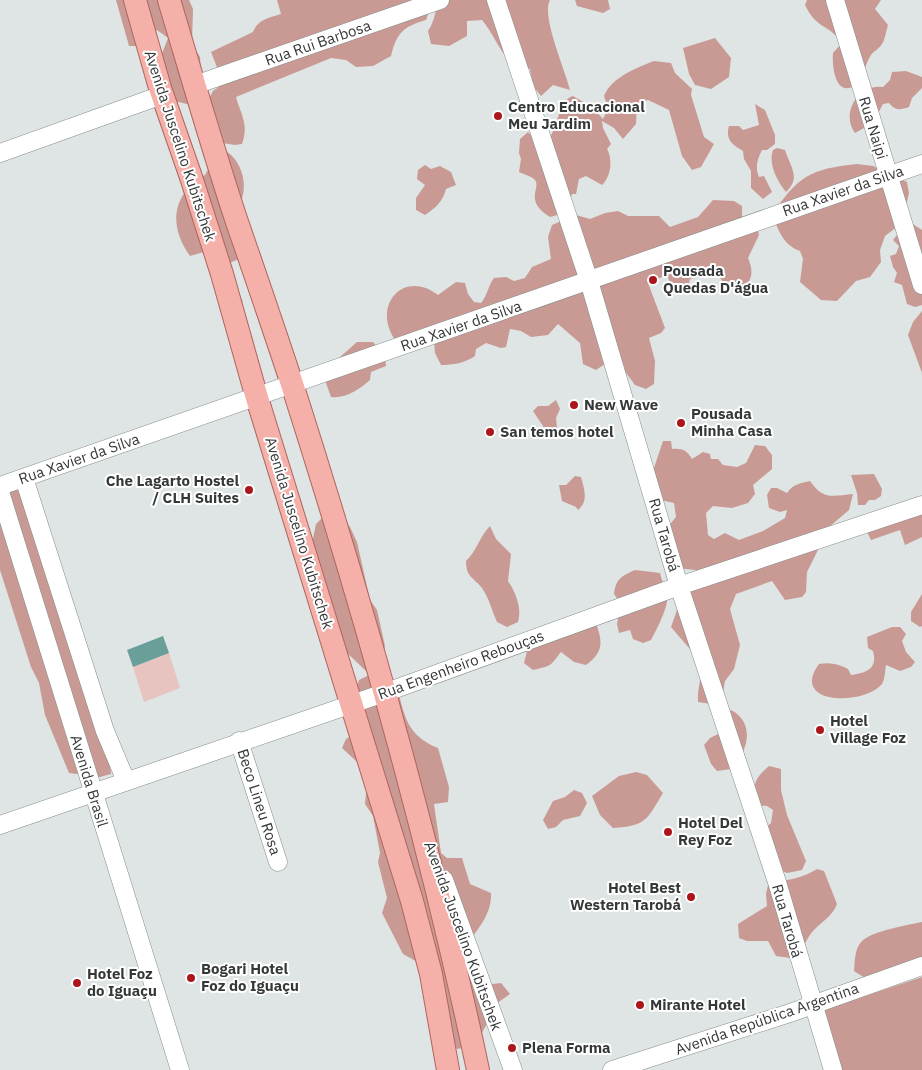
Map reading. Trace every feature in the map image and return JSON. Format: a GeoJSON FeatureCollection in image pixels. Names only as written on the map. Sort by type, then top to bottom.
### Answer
{"type":"FeatureCollection","features":[{"type":"Feature","properties":{"kind":"main road","name":"Avenida Juscelino Kubitschek"},"geometry":{"type":"LineString","coordinates":[[135,0],[162,95],[192,180],[412,901],[431,974],[448,1070]]}},
{"type":"Feature","properties":{"kind":"main road","name":"Avenida Juscelino Kubitschek"},"geometry":{"type":"LineString","coordinates":[[169,0],[236,220],[292,386],[384,692],[461,989],[478,1070]]}},
{"type":"Feature","properties":{"kind":"street","name":"Rua Rui Barbosa"},"geometry":{"type":"LineString","coordinates":[[195,86],[440,0]]}},
{"type":"Feature","properties":{"kind":"street","name":"Rua Tarobá"},"geometry":{"type":"LineString","coordinates":[[496,0],[590,281],[679,586],[777,882],[812,1005],[833,1070]]}},
{"type":"Feature","properties":{"kind":"street","name":"Rua Naipi"},"geometry":{"type":"LineString","coordinates":[[835,0],[887,176],[922,285]]}},
{"type":"Feature","properties":{"kind":"street"},"geometry":{"type":"LineString","coordinates":[[0,152],[162,95]]}},
{"type":"Feature","properties":{"kind":"street","name":"Rua Xavier da Silva"},"geometry":{"type":"LineString","coordinates":[[0,486],[292,386],[922,164]]}},
{"type":"Feature","properties":{"kind":"street"},"geometry":{"type":"LineString","coordinates":[[24,478],[105,731],[126,781]]}},
{"type":"Feature","properties":{"kind":"street","name":"Avenida Brasil"},"geometry":{"type":"LineString","coordinates":[[0,492],[92,793],[180,1070]]}},
{"type":"Feature","properties":{"kind":"street","name":"Rua Engenheiro Rebouças"},"geometry":{"type":"LineString","coordinates":[[0,825],[384,692],[679,586],[922,505]]}},
{"type":"Feature","properties":{"kind":"street","name":"Beco Lineu Rosa"},"geometry":{"type":"LineString","coordinates":[[239,742],[278,862]]}},
{"type":"Feature","properties":{"kind":"street","name":"Avenida Juscelino Kubitschek"},"geometry":{"type":"LineString","coordinates":[[414,802],[513,1070]]}},
{"type":"Feature","properties":{"kind":"street","name":"Avenida República Argentina"},"geometry":{"type":"LineString","coordinates":[[612,1070],[812,1005],[922,966]]}},
{"type":"Feature","properties":{"kind":"shaded area"},"geometry":{"type":"Polygon","coordinates":[[[116,0],[189,0],[193,9],[192,44],[200,57],[203,94],[187,104],[165,99],[161,56],[168,38],[157,30],[143,46],[129,46],[116,0]]]}},
{"type":"Feature","properties":{"kind":"shaded area"},"geometry":{"type":"Polygon","coordinates":[[[277,0],[426,0],[430,9],[426,20],[406,28],[402,32],[396,41],[391,56],[373,66],[356,67],[346,60],[331,58],[236,97],[245,131],[242,144],[222,143],[207,102],[213,91],[234,76],[220,75],[211,52],[253,32],[258,24],[264,20],[281,14],[277,0]]]}},
{"type":"Feature","properties":{"kind":"shaded area"},"geometry":{"type":"Polygon","coordinates":[[[441,0],[550,0],[548,8],[551,30],[570,90],[553,85],[541,96],[533,86],[530,69],[520,63],[513,64],[508,59],[482,20],[467,21],[467,36],[449,46],[431,44],[428,31],[441,0]]]}},
{"type":"Feature","properties":{"kind":"shaded area"},"geometry":{"type":"Polygon","coordinates":[[[575,0],[608,0],[610,9],[603,13],[577,6],[575,0]]]}},
{"type":"Feature","properties":{"kind":"shaded area"},"geometry":{"type":"Polygon","coordinates":[[[807,0],[881,0],[875,9],[888,25],[885,38],[881,46],[871,55],[860,80],[854,86],[847,88],[842,87],[838,83],[834,71],[833,53],[842,43],[809,13],[805,5],[807,0]]]}},
{"type":"Feature","properties":{"kind":"shaded area"},"geometry":{"type":"Polygon","coordinates":[[[715,38],[731,58],[729,77],[711,89],[695,85],[689,74],[683,48],[715,38]]]}},
{"type":"Feature","properties":{"kind":"shaded area"},"geometry":{"type":"Polygon","coordinates":[[[654,61],[671,63],[675,73],[692,89],[691,95],[704,137],[714,144],[701,167],[692,170],[682,156],[669,110],[648,100],[637,104],[636,124],[623,139],[614,128],[602,121],[603,128],[611,144],[607,149],[610,163],[609,173],[605,182],[602,185],[586,176],[579,179],[576,194],[572,194],[565,213],[550,217],[537,205],[535,200],[536,182],[534,179],[519,172],[521,159],[519,153],[520,139],[528,132],[537,141],[545,144],[553,132],[564,104],[573,96],[592,107],[603,119],[608,108],[604,96],[608,89],[625,74],[654,61]]]}},
{"type":"Feature","properties":{"kind":"shaded area"},"geometry":{"type":"Polygon","coordinates":[[[906,71],[922,77],[922,88],[912,98],[909,107],[898,109],[889,103],[883,104],[873,123],[855,133],[850,117],[854,101],[866,90],[874,87],[883,87],[890,80],[892,72],[906,71]]]}},
{"type":"Feature","properties":{"kind":"shaded area"},"geometry":{"type":"Polygon","coordinates":[[[755,104],[765,110],[775,135],[775,144],[767,150],[762,150],[757,163],[759,177],[764,176],[772,192],[763,199],[751,188],[751,171],[744,159],[743,151],[730,141],[728,135],[729,126],[739,126],[743,130],[759,125],[755,104]]]}},
{"type":"Feature","properties":{"kind":"shaded area"},"geometry":{"type":"Polygon","coordinates":[[[777,148],[785,150],[793,172],[793,182],[786,192],[779,183],[773,167],[773,150],[777,148]]]}},
{"type":"Feature","properties":{"kind":"shaded area"},"geometry":{"type":"Polygon","coordinates":[[[227,152],[237,162],[243,176],[244,191],[239,205],[249,255],[222,266],[243,302],[226,306],[204,252],[190,256],[181,241],[176,216],[180,200],[185,192],[192,184],[205,175],[216,155],[227,152]]]}},
{"type":"Feature","properties":{"kind":"shaded area"},"geometry":{"type":"Polygon","coordinates":[[[857,164],[873,166],[907,182],[909,193],[902,223],[885,236],[880,250],[881,262],[870,277],[856,281],[837,301],[821,300],[800,282],[803,259],[800,251],[789,245],[779,232],[772,215],[790,191],[807,177],[816,172],[857,164]]]}},
{"type":"Feature","properties":{"kind":"shaded area"},"geometry":{"type":"Polygon","coordinates":[[[425,165],[431,169],[440,166],[451,172],[456,185],[446,189],[443,198],[425,215],[416,210],[416,198],[425,185],[417,179],[418,170],[425,165]]]}},
{"type":"Feature","properties":{"kind":"shaded area"},"geometry":{"type":"Polygon","coordinates":[[[713,200],[734,201],[742,206],[742,217],[745,225],[757,227],[759,235],[748,258],[751,266],[750,280],[745,288],[735,290],[725,286],[717,272],[690,279],[688,287],[674,292],[667,275],[648,283],[665,328],[661,333],[649,338],[655,361],[654,384],[646,389],[635,385],[624,370],[608,362],[596,370],[583,364],[580,343],[558,324],[548,335],[531,337],[521,331],[510,329],[506,347],[501,348],[486,343],[476,349],[475,356],[459,363],[445,365],[441,365],[435,353],[434,341],[396,341],[389,328],[387,316],[389,305],[394,296],[402,289],[413,286],[425,288],[438,295],[456,282],[465,283],[468,294],[474,302],[481,303],[494,278],[506,277],[514,281],[525,278],[532,267],[551,259],[548,237],[552,225],[576,215],[590,219],[605,213],[618,211],[628,216],[659,216],[670,227],[698,217],[713,200]]]}},
{"type":"Feature","properties":{"kind":"shaded area"},"geometry":{"type":"Polygon","coordinates":[[[908,221],[922,230],[922,305],[915,307],[907,304],[902,285],[894,282],[897,273],[890,256],[896,254],[899,246],[893,240],[908,221]]]}},
{"type":"Feature","properties":{"kind":"shaded area"},"geometry":{"type":"Polygon","coordinates":[[[922,311],[922,373],[908,335],[913,322],[922,311]]]}},
{"type":"Feature","properties":{"kind":"shaded area"},"geometry":{"type":"Polygon","coordinates":[[[357,342],[373,342],[385,356],[386,366],[371,372],[370,380],[357,390],[347,395],[331,397],[325,380],[332,364],[357,342]]]}},
{"type":"Feature","properties":{"kind":"shaded area"},"geometry":{"type":"Polygon","coordinates":[[[556,400],[560,409],[556,418],[557,427],[553,433],[547,432],[533,411],[538,406],[548,406],[556,400]]]}},
{"type":"Feature","properties":{"kind":"shaded area"},"geometry":{"type":"Polygon","coordinates":[[[663,441],[671,441],[672,449],[684,450],[692,459],[703,452],[710,454],[711,459],[718,459],[723,465],[737,467],[746,463],[755,445],[765,446],[772,455],[772,469],[753,485],[755,494],[748,503],[732,508],[713,506],[706,513],[708,535],[714,539],[725,533],[739,540],[763,531],[785,518],[787,510],[780,512],[769,508],[767,495],[771,488],[777,488],[787,493],[800,483],[810,481],[824,494],[834,496],[853,494],[849,510],[822,533],[820,546],[807,572],[806,592],[802,597],[785,600],[772,581],[736,594],[730,609],[740,645],[734,669],[725,681],[723,693],[711,704],[698,702],[701,674],[699,655],[689,648],[671,627],[677,610],[677,598],[701,575],[696,570],[676,568],[667,528],[676,517],[674,503],[660,500],[650,480],[663,441]]]}},
{"type":"Feature","properties":{"kind":"shaded area"},"geometry":{"type":"Polygon","coordinates":[[[874,474],[882,489],[881,496],[875,500],[869,500],[865,505],[858,505],[857,493],[851,475],[874,474]]]}},
{"type":"Feature","properties":{"kind":"shaded area"},"geometry":{"type":"Polygon","coordinates":[[[575,476],[581,477],[585,494],[584,503],[578,510],[576,507],[562,501],[559,485],[566,485],[575,476]]]}},
{"type":"Feature","properties":{"kind":"shaded area"},"geometry":{"type":"Polygon","coordinates":[[[24,480],[109,752],[111,774],[100,777],[69,773],[45,715],[39,683],[31,667],[0,570],[0,496],[24,480]]]}},
{"type":"Feature","properties":{"kind":"shaded area"},"geometry":{"type":"Polygon","coordinates":[[[922,508],[922,537],[905,545],[900,530],[871,540],[867,532],[922,508]]]}},
{"type":"Feature","properties":{"kind":"shaded area"},"geometry":{"type":"Polygon","coordinates":[[[328,512],[340,515],[350,527],[357,542],[370,600],[377,610],[385,646],[379,667],[366,671],[344,650],[312,543],[316,524],[328,512]]]}},
{"type":"Feature","properties":{"kind":"shaded area"},"geometry":{"type":"Polygon","coordinates":[[[490,526],[496,539],[511,554],[508,581],[518,601],[519,617],[518,622],[507,627],[497,622],[489,600],[482,588],[469,574],[466,566],[466,561],[490,526]]]}},
{"type":"Feature","properties":{"kind":"shaded area"},"geometry":{"type":"Polygon","coordinates":[[[635,570],[660,573],[667,597],[667,604],[656,631],[651,640],[643,643],[633,639],[630,630],[619,633],[617,624],[621,604],[614,594],[616,585],[623,576],[635,570]]]}},
{"type":"Feature","properties":{"kind":"shaded area"},"geometry":{"type":"Polygon","coordinates":[[[922,594],[922,626],[920,627],[911,621],[911,612],[922,594]]]}},
{"type":"Feature","properties":{"kind":"shaded area"},"geometry":{"type":"Polygon","coordinates":[[[595,621],[600,634],[599,651],[586,665],[574,662],[561,652],[550,665],[544,667],[533,670],[524,663],[528,647],[561,634],[567,637],[569,628],[595,621]]]}},
{"type":"Feature","properties":{"kind":"shaded area"},"geometry":{"type":"Polygon","coordinates":[[[892,627],[900,627],[906,634],[902,641],[906,652],[915,662],[911,667],[900,671],[886,665],[882,684],[873,691],[860,696],[832,698],[821,694],[814,688],[812,678],[819,664],[831,663],[841,666],[848,669],[851,675],[869,669],[874,662],[874,657],[873,651],[868,648],[867,637],[892,627]]]}},
{"type":"Feature","properties":{"kind":"shaded area"},"geometry":{"type":"Polygon","coordinates":[[[169,653],[180,688],[144,702],[133,667],[169,653]]]}},
{"type":"Feature","properties":{"kind":"shaded area"},"geometry":{"type":"Polygon","coordinates":[[[369,675],[397,686],[405,715],[413,731],[438,748],[449,787],[448,802],[434,804],[441,853],[447,858],[462,858],[470,884],[491,893],[487,914],[467,944],[484,985],[501,983],[510,994],[493,1006],[494,1012],[474,1046],[457,1049],[445,1038],[421,964],[403,954],[382,913],[387,898],[378,862],[380,853],[373,816],[365,804],[368,772],[342,748],[346,739],[356,733],[354,696],[359,680],[369,675]]]}},
{"type":"Feature","properties":{"kind":"shaded area"},"geometry":{"type":"Polygon","coordinates":[[[731,710],[744,722],[747,738],[742,754],[731,769],[717,771],[711,764],[704,745],[710,738],[720,733],[731,710]]]}},
{"type":"Feature","properties":{"kind":"shaded area"},"geometry":{"type":"Polygon","coordinates":[[[769,766],[781,769],[781,790],[787,815],[806,861],[802,870],[787,873],[777,869],[762,831],[771,823],[773,810],[767,806],[756,805],[755,783],[769,766]]]}},
{"type":"Feature","properties":{"kind":"shaded area"},"geometry":{"type":"Polygon","coordinates":[[[636,772],[647,775],[663,793],[649,815],[640,823],[613,828],[600,815],[592,796],[619,776],[636,772]]]}},
{"type":"Feature","properties":{"kind":"shaded area"},"geometry":{"type":"Polygon","coordinates":[[[574,790],[582,793],[587,803],[580,816],[563,820],[556,827],[548,829],[543,820],[553,801],[565,797],[574,790]]]}},
{"type":"Feature","properties":{"kind":"shaded area"},"geometry":{"type":"Polygon","coordinates":[[[817,869],[824,871],[837,904],[830,916],[811,934],[797,959],[776,956],[768,941],[747,941],[739,938],[738,924],[767,906],[766,894],[768,885],[798,877],[817,869]]]}},
{"type":"Feature","properties":{"kind":"shaded area"},"geometry":{"type":"Polygon","coordinates":[[[922,922],[922,966],[873,983],[854,971],[855,956],[859,944],[867,937],[922,922]]]}},
{"type":"Feature","properties":{"kind":"shaded area"},"geometry":{"type":"Polygon","coordinates":[[[922,977],[922,1070],[842,1070],[823,1010],[922,977]]]}},
{"type":"Feature","properties":{"kind":"water"},"geometry":{"type":"Polygon","coordinates":[[[163,636],[169,653],[133,667],[127,650],[163,636]]]}},
{"type":"Feature","properties":{"kind":"place","name":"Centro Educacional Meu Jardim"},"geometry":{"type":"Point","coordinates":[498,116]}},
{"type":"Feature","properties":{"kind":"place","name":"Pousada Quedas D'água"},"geometry":{"type":"Point","coordinates":[653,280]}},
{"type":"Feature","properties":{"kind":"place","name":"New Wave"},"geometry":{"type":"Point","coordinates":[574,405]}},
{"type":"Feature","properties":{"kind":"place","name":"Pousada Minha Casa"},"geometry":{"type":"Point","coordinates":[681,423]}},
{"type":"Feature","properties":{"kind":"place","name":"San temos hotel"},"geometry":{"type":"Point","coordinates":[490,432]}},
{"type":"Feature","properties":{"kind":"place","name":"Che Lagarto Hostel / CLH Suites"},"geometry":{"type":"Point","coordinates":[249,490]}},
{"type":"Feature","properties":{"kind":"place","name":"Hotel Village Foz"},"geometry":{"type":"Point","coordinates":[820,730]}},
{"type":"Feature","properties":{"kind":"place","name":"Hotel Del Rey Foz"},"geometry":{"type":"Point","coordinates":[668,832]}},
{"type":"Feature","properties":{"kind":"place","name":"Hotel Best Western Tarobá"},"geometry":{"type":"Point","coordinates":[691,897]}},
{"type":"Feature","properties":{"kind":"place","name":"Bogari Hotel Foz do Iguaçu"},"geometry":{"type":"Point","coordinates":[191,978]}},
{"type":"Feature","properties":{"kind":"place","name":"Hotel Foz do Iguaçu"},"geometry":{"type":"Point","coordinates":[77,983]}},
{"type":"Feature","properties":{"kind":"place","name":"Mirante Hotel"},"geometry":{"type":"Point","coordinates":[640,1005]}},
{"type":"Feature","properties":{"kind":"place","name":"Plena Forma"},"geometry":{"type":"Point","coordinates":[512,1048]}}]}
